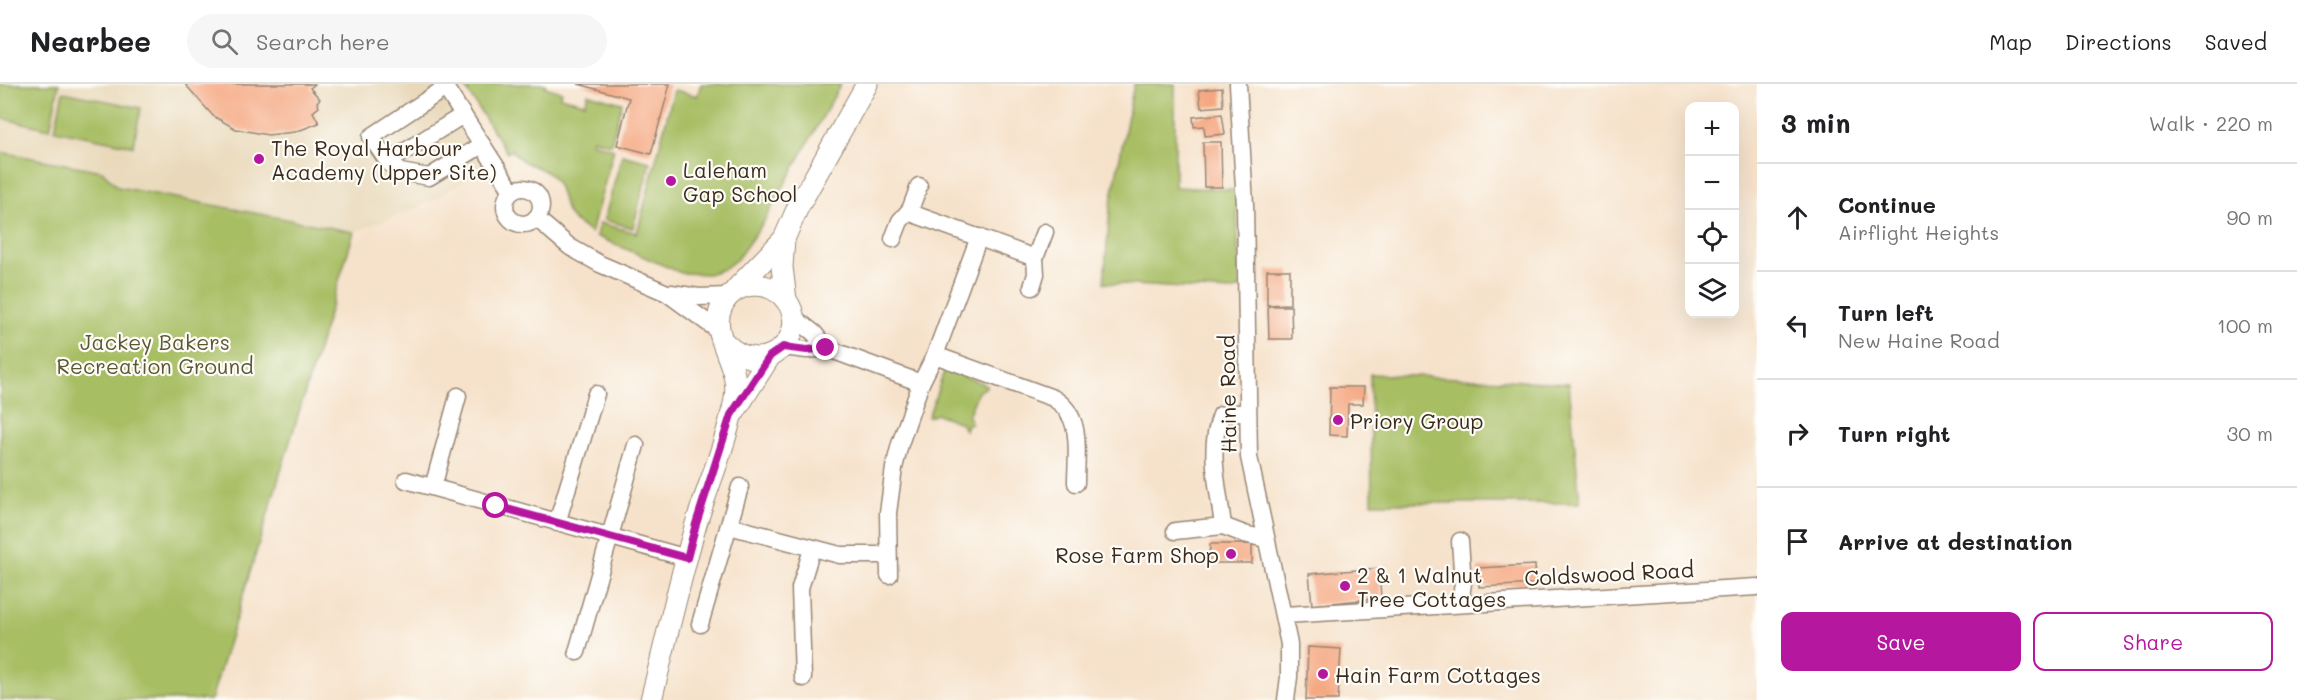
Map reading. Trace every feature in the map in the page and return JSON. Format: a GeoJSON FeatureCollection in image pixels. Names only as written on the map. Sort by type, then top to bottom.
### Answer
{"type":"FeatureCollection","features":[{"type":"Feature","properties":{"kind":"main road"},"geometry":{"type":"LineString","coordinates":[[651,700],[696,524],[731,415],[736,381],[718,319],[721,306],[784,239],[802,198],[867,84]]}},
{"type":"Feature","properties":{"kind":"main road"},"geometry":{"type":"LineString","coordinates":[[731,415],[789,338],[793,327],[782,267],[784,239]]}},
{"type":"Feature","properties":{"kind":"main road"},"geometry":{"type":"LineString","coordinates":[[731,293],[745,286],[756,284],[768,286],[778,292],[789,308]]}},
{"type":"Feature","properties":{"kind":"main road"},"geometry":{"type":"LineString","coordinates":[[722,337],[734,352],[745,358],[758,359],[777,351]]}},
{"type":"Feature","properties":{"kind":"street","name":"Haine Road"},"geometry":{"type":"LineString","coordinates":[[1238,84],[1245,205],[1247,412],[1250,457],[1289,644],[1286,700]]}},
{"type":"Feature","properties":{"kind":"street"},"geometry":{"type":"LineString","coordinates":[[482,145],[429,177],[400,172],[388,162],[370,137],[444,86],[512,191]]}},
{"type":"Feature","properties":{"kind":"street"},"geometry":{"type":"LineString","coordinates":[[388,162],[463,115]]}},
{"type":"Feature","properties":{"kind":"street"},"geometry":{"type":"LineString","coordinates":[[893,239],[919,186]]}},
{"type":"Feature","properties":{"kind":"street"},"geometry":{"type":"LineString","coordinates":[[523,188],[534,192],[541,202],[540,213],[532,222],[520,224],[509,218],[504,207],[512,191],[523,188]]}},
{"type":"Feature","properties":{"kind":"street"},"geometry":{"type":"LineString","coordinates":[[908,212],[1035,258]]}},
{"type":"Feature","properties":{"kind":"street"},"geometry":{"type":"LineString","coordinates":[[536,218],[570,247],[600,264],[667,292],[699,297],[731,293]]}},
{"type":"Feature","properties":{"kind":"street"},"geometry":{"type":"LineString","coordinates":[[1032,287],[1036,274],[1035,258],[1045,232]]}},
{"type":"Feature","properties":{"kind":"street"},"geometry":{"type":"LineString","coordinates":[[889,575],[888,513],[894,468],[921,383],[935,355],[978,237]]}},
{"type":"Feature","properties":{"kind":"street"},"geometry":{"type":"LineString","coordinates":[[667,292],[722,337]]}},
{"type":"Feature","properties":{"kind":"street"},"geometry":{"type":"LineString","coordinates":[[789,308],[826,348]]}},
{"type":"Feature","properties":{"kind":"street"},"geometry":{"type":"LineString","coordinates":[[777,351],[826,348],[921,383]]}},
{"type":"Feature","properties":{"kind":"street"},"geometry":{"type":"LineString","coordinates":[[935,355],[1053,398],[1065,407],[1076,427],[1076,483]]}},
{"type":"Feature","properties":{"kind":"street"},"geometry":{"type":"LineString","coordinates":[[557,523],[596,394]]}},
{"type":"Feature","properties":{"kind":"street"},"geometry":{"type":"LineString","coordinates":[[433,487],[458,396]]}},
{"type":"Feature","properties":{"kind":"street"},"geometry":{"type":"LineString","coordinates":[[1223,526],[1214,450],[1215,430],[1221,415],[1247,412]]}},
{"type":"Feature","properties":{"kind":"street"},"geometry":{"type":"LineString","coordinates":[[577,652],[636,445]]}},
{"type":"Feature","properties":{"kind":"street"},"geometry":{"type":"LineString","coordinates":[[406,480],[687,558]]}},
{"type":"Feature","properties":{"kind":"street"},"geometry":{"type":"LineString","coordinates":[[700,624],[740,487]]}},
{"type":"Feature","properties":{"kind":"street"},"geometry":{"type":"LineString","coordinates":[[729,526],[840,555],[888,555]]}},
{"type":"Feature","properties":{"kind":"street"},"geometry":{"type":"LineString","coordinates":[[1176,531],[1223,526],[1266,539]]}},
{"type":"Feature","properties":{"kind":"street"},"geometry":{"type":"LineString","coordinates":[[1460,541],[1463,583],[1460,604]]}},
{"type":"Feature","properties":{"kind":"street"},"geometry":{"type":"LineString","coordinates":[[803,678],[800,588],[812,549]]}},
{"type":"Feature","properties":{"kind":"street","name":"Coldswood Road"},"geometry":{"type":"LineString","coordinates":[[1284,615],[1757,587]]}},
{"type":"Feature","properties":{"kind":"shaded area","name":"The Royal Harbour Academy (Upper Site)"},"geometry":{"type":"Polygon","coordinates":[[[0,84],[435,84],[486,165],[438,198],[354,232],[118,187],[102,171],[0,152],[0,84]]]}},
{"type":"Feature","properties":{"kind":"green space"},"geometry":{"type":"Polygon","coordinates":[[[0,84],[59,84],[50,129],[0,118],[0,84]]]}},
{"type":"Feature","properties":{"kind":"green space"},"geometry":{"type":"Polygon","coordinates":[[[463,84],[546,84],[545,87],[562,92],[560,97],[585,103],[588,94],[622,103],[611,144],[592,139],[591,142],[614,149],[591,233],[569,215],[558,186],[551,176],[520,159],[512,150],[507,153],[463,84]]]}},
{"type":"Feature","properties":{"kind":"green space"},"geometry":{"type":"Polygon","coordinates":[[[701,84],[841,84],[763,223],[737,259],[724,269],[708,274],[681,273],[596,236],[599,223],[637,233],[674,90],[697,96],[701,84]]]}},
{"type":"Feature","properties":{"kind":"green space"},"geometry":{"type":"Polygon","coordinates":[[[1134,84],[1175,84],[1175,187],[1236,190],[1240,288],[1230,291],[1104,283],[1110,208],[1134,84]]]}},
{"type":"Feature","properties":{"kind":"green space"},"geometry":{"type":"Polygon","coordinates":[[[63,92],[141,108],[133,146],[55,130],[63,92]]]}},
{"type":"Feature","properties":{"kind":"green space","name":"Jackey Bakers Recreation Ground"},"geometry":{"type":"Polygon","coordinates":[[[0,152],[102,171],[118,187],[354,232],[211,700],[0,700],[0,152]]]}},
{"type":"Feature","properties":{"kind":"green space"},"geometry":{"type":"Polygon","coordinates":[[[622,155],[650,162],[633,228],[604,220],[622,155]]]}},
{"type":"Feature","properties":{"kind":"green space"},"geometry":{"type":"Polygon","coordinates":[[[945,369],[987,385],[978,392],[968,416],[972,424],[967,424],[965,430],[961,423],[937,414],[928,417],[945,369]]]}},
{"type":"Feature","properties":{"kind":"green space"},"geometry":{"type":"Polygon","coordinates":[[[1370,374],[1569,383],[1580,503],[1372,503],[1370,374]]]}},
{"type":"Feature","properties":{"kind":"building"},"geometry":{"type":"Polygon","coordinates":[[[185,84],[315,84],[310,88],[320,99],[317,102],[319,107],[313,112],[319,123],[295,132],[268,135],[236,129],[213,116],[185,84]]]}},
{"type":"Feature","properties":{"kind":"building"},"geometry":{"type":"Polygon","coordinates":[[[578,84],[670,84],[651,154],[617,145],[629,98],[578,84]]]}},
{"type":"Feature","properties":{"kind":"building"},"geometry":{"type":"Polygon","coordinates":[[[1222,88],[1223,106],[1201,108],[1199,90],[1222,88]]]}},
{"type":"Feature","properties":{"kind":"building"},"geometry":{"type":"Polygon","coordinates":[[[1222,114],[1225,134],[1205,136],[1204,126],[1194,127],[1193,117],[1222,114]]]}},
{"type":"Feature","properties":{"kind":"building"},"geometry":{"type":"Polygon","coordinates":[[[1203,142],[1221,142],[1222,187],[1204,187],[1203,142]]]}},
{"type":"Feature","properties":{"kind":"building"},"geometry":{"type":"Polygon","coordinates":[[[1267,270],[1290,270],[1290,304],[1267,305],[1267,270]]]}},
{"type":"Feature","properties":{"kind":"building"},"geometry":{"type":"Polygon","coordinates":[[[1268,306],[1291,306],[1292,339],[1269,339],[1268,306]]]}},
{"type":"Feature","properties":{"kind":"building","name":"Priory Group"},"geometry":{"type":"Polygon","coordinates":[[[1330,387],[1364,387],[1363,404],[1348,404],[1347,436],[1329,435],[1330,387]]]}},
{"type":"Feature","properties":{"kind":"building","name":"Rose Farm Shop"},"geometry":{"type":"Polygon","coordinates":[[[1210,544],[1252,544],[1252,563],[1209,563],[1210,544]]]}},
{"type":"Feature","properties":{"kind":"building"},"geometry":{"type":"Polygon","coordinates":[[[1535,565],[1536,584],[1479,587],[1478,568],[1535,565]]]}},
{"type":"Feature","properties":{"kind":"building","name":"2 & 1 Walnut Tree Cottages"},"geometry":{"type":"Polygon","coordinates":[[[1379,568],[1381,598],[1312,605],[1309,574],[1379,568]]]}},
{"type":"Feature","properties":{"kind":"building","name":"Hain Farm Cottages"},"geometry":{"type":"Polygon","coordinates":[[[1308,647],[1341,649],[1338,700],[1306,700],[1308,647]]]}},
{"type":"Feature","properties":{"kind":"place","name":"The Royal Harbour Academy (Upper Site)"},"geometry":{"type":"Point","coordinates":[259,159]}},
{"type":"Feature","properties":{"kind":"place","name":"Laleham Gap School"},"geometry":{"type":"Point","coordinates":[671,181]}},
{"type":"Feature","properties":{"kind":"place","name":"Priory Group"},"geometry":{"type":"Point","coordinates":[1338,420]}},
{"type":"Feature","properties":{"kind":"place","name":"Rose Farm Shop"},"geometry":{"type":"Point","coordinates":[1231,554]}},
{"type":"Feature","properties":{"kind":"place","name":"2 & 1 Walnut Tree Cottages"},"geometry":{"type":"Point","coordinates":[1345,586]}},
{"type":"Feature","properties":{"kind":"place","name":"Hain Farm Cottages"},"geometry":{"type":"Point","coordinates":[1323,674]}},
{"type":"Feature","properties":{"kind":"route"},"geometry":{"type":"LineString","coordinates":[[496,506],[687,558],[731,415],[770,356],[783,347],[807,350],[826,348]]}}]}
